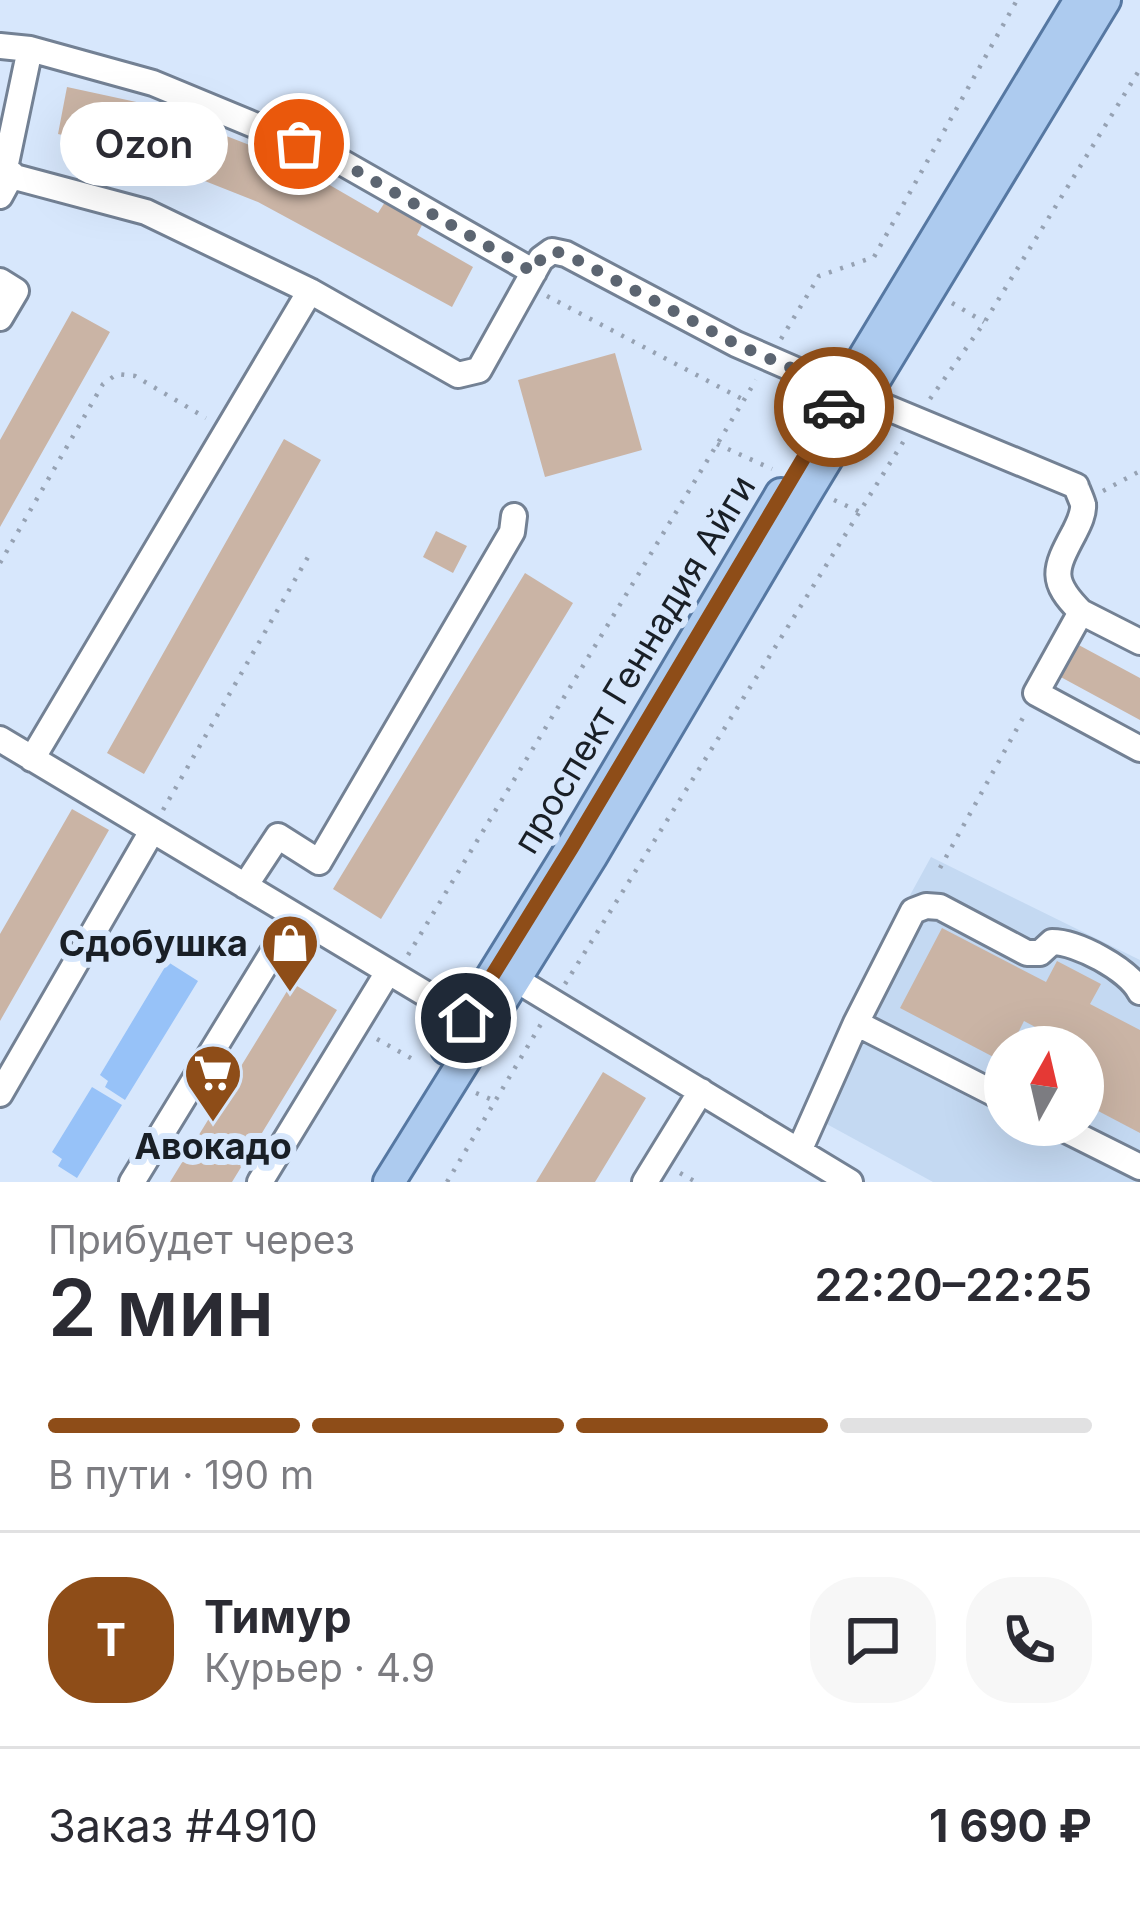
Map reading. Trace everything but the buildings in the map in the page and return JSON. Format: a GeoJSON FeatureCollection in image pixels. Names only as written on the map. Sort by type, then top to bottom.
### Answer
{"type":"FeatureCollection","features":[{"type":"Feature","properties":{"kind":"main road","name":"проспект Геннадия Айги"},"geometry":{"type":"LineString","coordinates":[[389,1182],[591,857],[1080,0]]}},
{"type":"Feature","properties":{"kind":"main road","name":"проспект Геннадия Айги"},"geometry":{"type":"LineString","coordinates":[[365,1182],[1105,0]]}},
{"type":"Feature","properties":{"kind":"street"},"geometry":{"type":"LineString","coordinates":[[0,46],[30,49],[153,83],[336,159],[530,278]]}},
{"type":"Feature","properties":{"kind":"street"},"geometry":{"type":"LineString","coordinates":[[30,49],[4,179],[146,212],[310,291],[458,375],[478,370],[541,259],[552,251],[566,254],[736,344],[1076,486],[1084,504],[1059,561],[1062,592],[1081,612],[1140,642]]}},
{"type":"Feature","properties":{"kind":"street"},"geometry":{"type":"LineString","coordinates":[[0,281],[16,291],[0,318]]}},
{"type":"Feature","properties":{"kind":"street"},"geometry":{"type":"LineString","coordinates":[[32,759],[310,291]]}},
{"type":"Feature","properties":{"kind":"street"},"geometry":{"type":"LineString","coordinates":[[245,886],[278,836],[319,862],[512,532],[514,516]]}},
{"type":"Feature","properties":{"kind":"street"},"geometry":{"type":"LineString","coordinates":[[1081,612],[1036,693],[1140,749]]}},
{"type":"Feature","properties":{"kind":"street"},"geometry":{"type":"LineString","coordinates":[[0,739],[295,916],[396,966],[466,1018]]}},
{"type":"Feature","properties":{"kind":"street"},"geometry":{"type":"LineString","coordinates":[[0,1094],[152,831]]}},
{"type":"Feature","properties":{"kind":"street"},"geometry":{"type":"LineString","coordinates":[[799,1151],[913,911],[940,907],[1028,952],[1040,953],[1052,942],[1063,942],[1121,970],[1140,992]]}},
{"type":"Feature","properties":{"kind":"street"},"geometry":{"type":"LineString","coordinates":[[132,1182],[295,916]]}},
{"type":"Feature","properties":{"kind":"street"},"geometry":{"type":"LineString","coordinates":[[260,1182],[396,966]]}},
{"type":"Feature","properties":{"kind":"street"},"geometry":{"type":"LineString","coordinates":[[515,979],[850,1182]]}},
{"type":"Feature","properties":{"kind":"street"},"geometry":{"type":"LineString","coordinates":[[856,1023],[984,1088]]}},
{"type":"Feature","properties":{"kind":"street"},"geometry":{"type":"LineString","coordinates":[[645,1182],[701,1091]]}},
{"type":"Feature","properties":{"kind":"street"},"geometry":{"type":"LineString","coordinates":[[1097,1146],[1140,1168]]}},
{"type":"Feature","properties":{"kind":"path"},"geometry":{"type":"LineString","coordinates":[[779,342],[819,276],[874,257],[1017,0]]}},
{"type":"Feature","properties":{"kind":"path"},"geometry":{"type":"LineString","coordinates":[[927,403],[984,322],[1140,69]]}},
{"type":"Feature","properties":{"kind":"path"},"geometry":{"type":"LineString","coordinates":[[530,278],[744,400]]}},
{"type":"Feature","properties":{"kind":"path"},"geometry":{"type":"LineString","coordinates":[[942,297],[984,322]]}},
{"type":"Feature","properties":{"kind":"path"},"geometry":{"type":"LineString","coordinates":[[396,966],[764,367]]}},
{"type":"Feature","properties":{"kind":"path"},"geometry":{"type":"LineString","coordinates":[[0,563],[103,385],[117,374],[135,376],[227,430]]}},
{"type":"Feature","properties":{"kind":"path"},"geometry":{"type":"LineString","coordinates":[[560,993],[908,434]]}},
{"type":"Feature","properties":{"kind":"path"},"geometry":{"type":"LineString","coordinates":[[717,444],[776,471]]}},
{"type":"Feature","properties":{"kind":"path"},"geometry":{"type":"LineString","coordinates":[[1084,504],[1140,472]]}},
{"type":"Feature","properties":{"kind":"path"},"geometry":{"type":"LineString","coordinates":[[823,495],[860,512]]}},
{"type":"Feature","properties":{"kind":"path"},"geometry":{"type":"LineString","coordinates":[[152,831],[312,550]]}},
{"type":"Feature","properties":{"kind":"path"},"geometry":{"type":"LineString","coordinates":[[940,868],[1036,693]]}},
{"type":"Feature","properties":{"kind":"path"},"geometry":{"type":"LineString","coordinates":[[447,1182],[547,1014]]}},
{"type":"Feature","properties":{"kind":"path"},"geometry":{"type":"LineString","coordinates":[[362,1031],[416,1061]]}},
{"type":"Feature","properties":{"kind":"path"},"geometry":{"type":"LineString","coordinates":[[476,1093],[495,1101]]}},
{"type":"Feature","properties":{"kind":"shaded area"},"geometry":{"type":"Polygon","coordinates":[[[931,857],[1140,960],[1140,1182],[933,1182],[801,1110],[847,1010],[931,857]]]}},
{"type":"Feature","properties":{"kind":"shaded area"},"geometry":{"type":"Polygon","coordinates":[[[168,962],[198,981],[125,1100],[105,1087],[108,1081],[100,1075],[168,962]]]}},
{"type":"Feature","properties":{"kind":"shaded area"},"geometry":{"type":"Polygon","coordinates":[[[92,1087],[122,1105],[77,1178],[58,1166],[62,1159],[52,1152],[92,1087]]]}},
{"type":"Feature","properties":{"kind":"way so far"},"geometry":{"type":"LineString","coordinates":[[299,144],[336,159],[533,272],[552,251],[566,254],[736,344],[844,391],[834,407]]}},
{"type":"Feature","properties":{"kind":"place","name":"Ozon"},"geometry":{"type":"Point","coordinates":[299,144]}},
{"type":"Feature","properties":{"kind":"place","name":"Сдобушка"},"geometry":{"type":"Point","coordinates":[290,994]}},
{"type":"Feature","properties":{"kind":"place","name":"Авокадо"},"geometry":{"type":"Point","coordinates":[213,1124]}},
{"type":"Feature","properties":{"kind":"route"},"geometry":{"type":"LineString","coordinates":[[466,1018],[834,407]]}}]}
